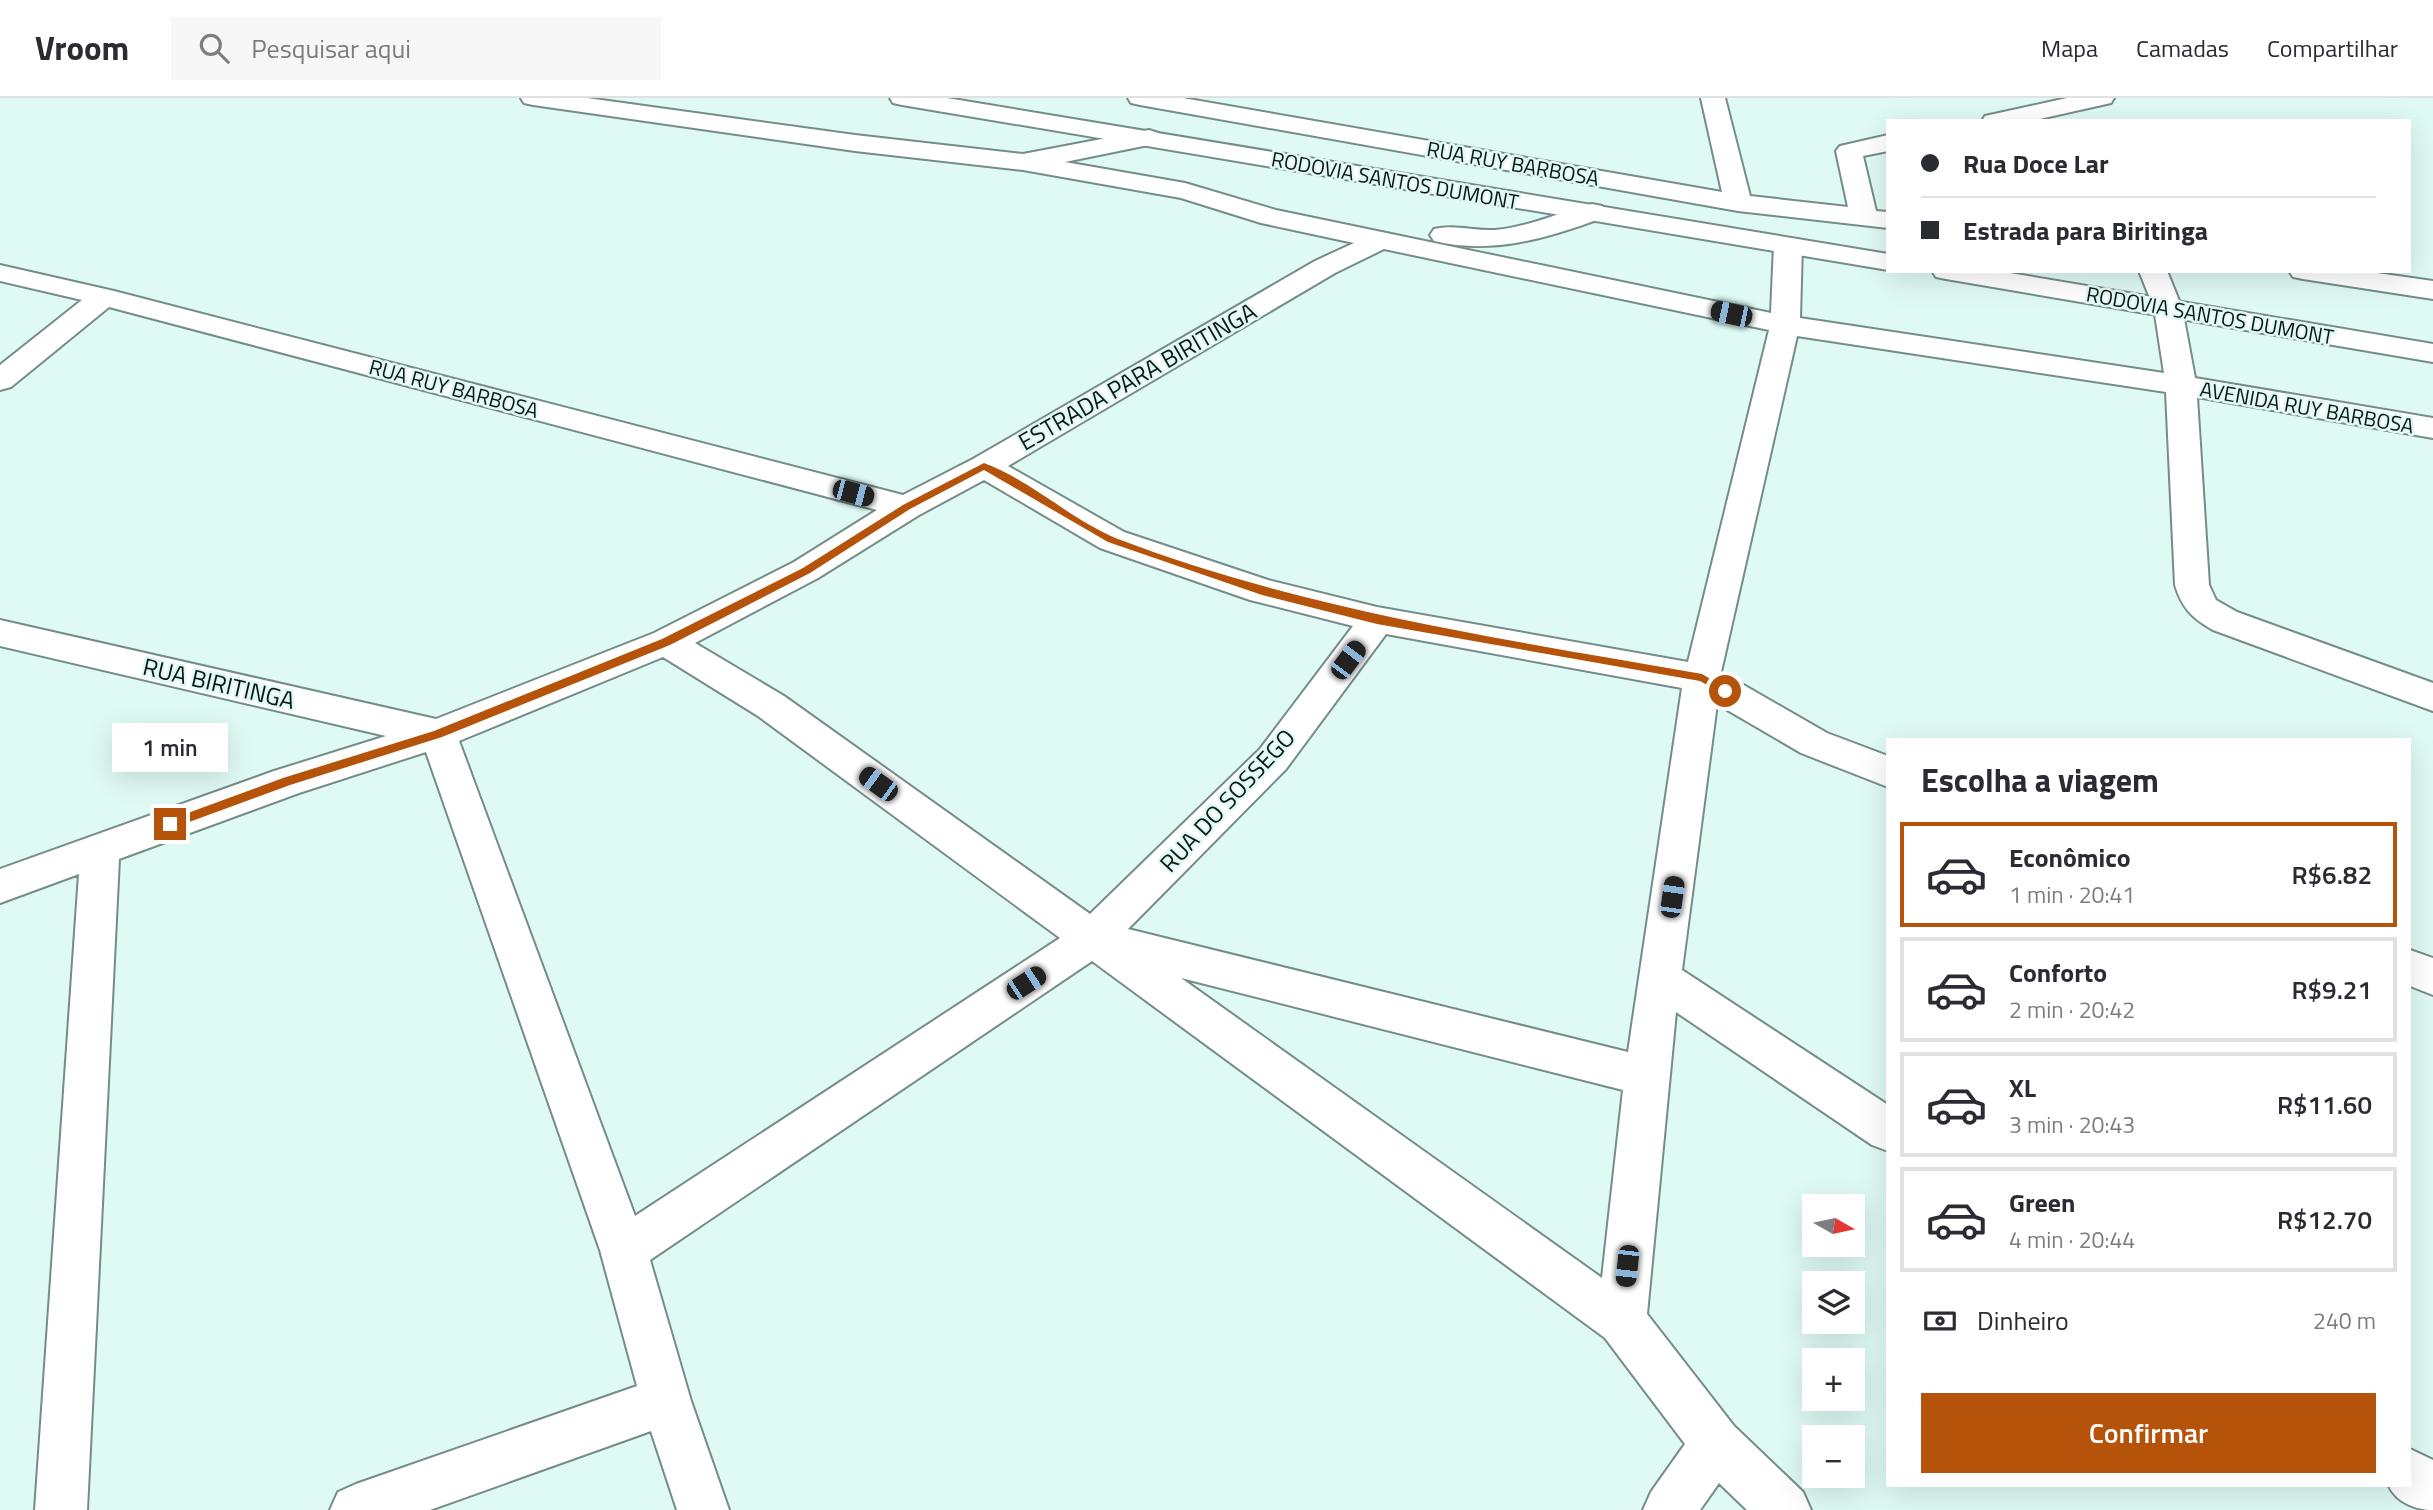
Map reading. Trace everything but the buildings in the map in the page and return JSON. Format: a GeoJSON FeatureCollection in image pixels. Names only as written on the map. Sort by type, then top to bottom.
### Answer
{"type":"FeatureCollection","features":[{"type":"Feature","properties":{"kind":"main road"},"geometry":{"type":"LineString","coordinates":[[533,98],[869,145],[1023,162],[1149,138]]}},
{"type":"Feature","properties":{"kind":"main road","name":"RODOVIA SANTOS DUMONT"},"geometry":{"type":"LineString","coordinates":[[902,98],[1886,262]]}},
{"type":"Feature","properties":{"kind":"main road","name":"RUA RUY BARBOSA"},"geometry":{"type":"LineString","coordinates":[[1140,98],[1291,110],[1738,202],[1876,218]]}},
{"type":"Feature","properties":{"kind":"main road"},"geometry":{"type":"LineString","coordinates":[[1713,98],[1738,202]]}},
{"type":"Feature","properties":{"kind":"main road"},"geometry":{"type":"LineString","coordinates":[[2003,119],[2102,98]]}},
{"type":"Feature","properties":{"kind":"main road"},"geometry":{"type":"LineString","coordinates":[[1876,218],[1849,151],[1886,143]]}},
{"type":"Feature","properties":{"kind":"main road","name":"AVENIDA RUY BARBOSA"},"geometry":{"type":"LineString","coordinates":[[1023,162],[1185,191],[1271,218],[1784,325],[2181,385],[2433,428]]}},
{"type":"Feature","properties":{"kind":"main road","name":"ESTRADA PARA BIRITINGA"},"geometry":{"type":"LineString","coordinates":[[0,886],[287,782],[438,734],[666,642],[806,570],[907,507],[984,466],[1325,267],[1379,241],[1445,235],[1494,238],[1545,230],[1592,212]]}},
{"type":"Feature","properties":{"kind":"main road"},"geometry":{"type":"LineString","coordinates":[[1622,1321],[1646,1076],[1702,678],[1784,325],[1788,245]]}},
{"type":"Feature","properties":{"kind":"main road","name":"RUA RUY BARBOSA"},"geometry":{"type":"LineString","coordinates":[[0,273],[104,297],[907,507]]}},
{"type":"Feature","properties":{"kind":"main road","name":"RODOVIA SANTOS DUMONT"},"geometry":{"type":"LineString","coordinates":[[1958,273],[2433,352]]}},
{"type":"Feature","properties":{"kind":"main road"},"geometry":{"type":"LineString","coordinates":[[2154,273],[2168,308],[2181,385],[2192,585],[2204,610],[2240,628],[2433,697]]}},
{"type":"Feature","properties":{"kind":"main road"},"geometry":{"type":"LineString","coordinates":[[2317,273],[2433,290]]}},
{"type":"Feature","properties":{"kind":"main road"},"geometry":{"type":"LineString","coordinates":[[0,380],[104,297]]}},
{"type":"Feature","properties":{"kind":"main road"},"geometry":{"type":"LineString","coordinates":[[984,466],[1112,540],[1262,591],[1377,620],[1702,678],[1814,743],[1886,771]]}},
{"type":"Feature","properties":{"kind":"main road","name":"RUA DO SOSSEGO"},"geometry":{"type":"LineString","coordinates":[[624,1250],[1093,938],[1273,759],[1377,620]]}},
{"type":"Feature","properties":{"kind":"main road","name":"RUA BIRITINGA"},"geometry":{"type":"LineString","coordinates":[[0,633],[438,734]]}},
{"type":"Feature","properties":{"kind":"main road"},"geometry":{"type":"LineString","coordinates":[[666,642],[771,706],[1622,1321],[1716,1444],[1785,1510]]}},
{"type":"Feature","properties":{"kind":"main road"},"geometry":{"type":"LineString","coordinates":[[438,734],[624,1250],[666,1401],[703,1510]]}},
{"type":"Feature","properties":{"kind":"main road"},"geometry":{"type":"LineString","coordinates":[[61,1510],[100,850]]}},
{"type":"Feature","properties":{"kind":"main road"},"geometry":{"type":"LineString","coordinates":[[1093,938],[1646,1076]]}},
{"type":"Feature","properties":{"kind":"main road"},"geometry":{"type":"LineString","coordinates":[[2411,968],[2433,977]]}},
{"type":"Feature","properties":{"kind":"main road"},"geometry":{"type":"LineString","coordinates":[[1660,978],[1886,1129]]}},
{"type":"Feature","properties":{"kind":"main road"},"geometry":{"type":"LineString","coordinates":[[356,1510],[666,1401]]}},
{"type":"Feature","properties":{"kind":"main road"},"geometry":{"type":"LineString","coordinates":[[1669,1510],[1716,1444]]}},
{"type":"Feature","properties":{"kind":"main road"},"geometry":{"type":"LineString","coordinates":[[2411,1476],[2433,1490]]}},
{"type":"Feature","properties":{"kind":"route"},"geometry":{"type":"LineString","coordinates":[[170,824],[287,782],[438,734],[666,642],[806,570],[907,507],[984,466],[1112,540],[1262,591],[1377,620],[1702,678],[1725,691]]}}]}
